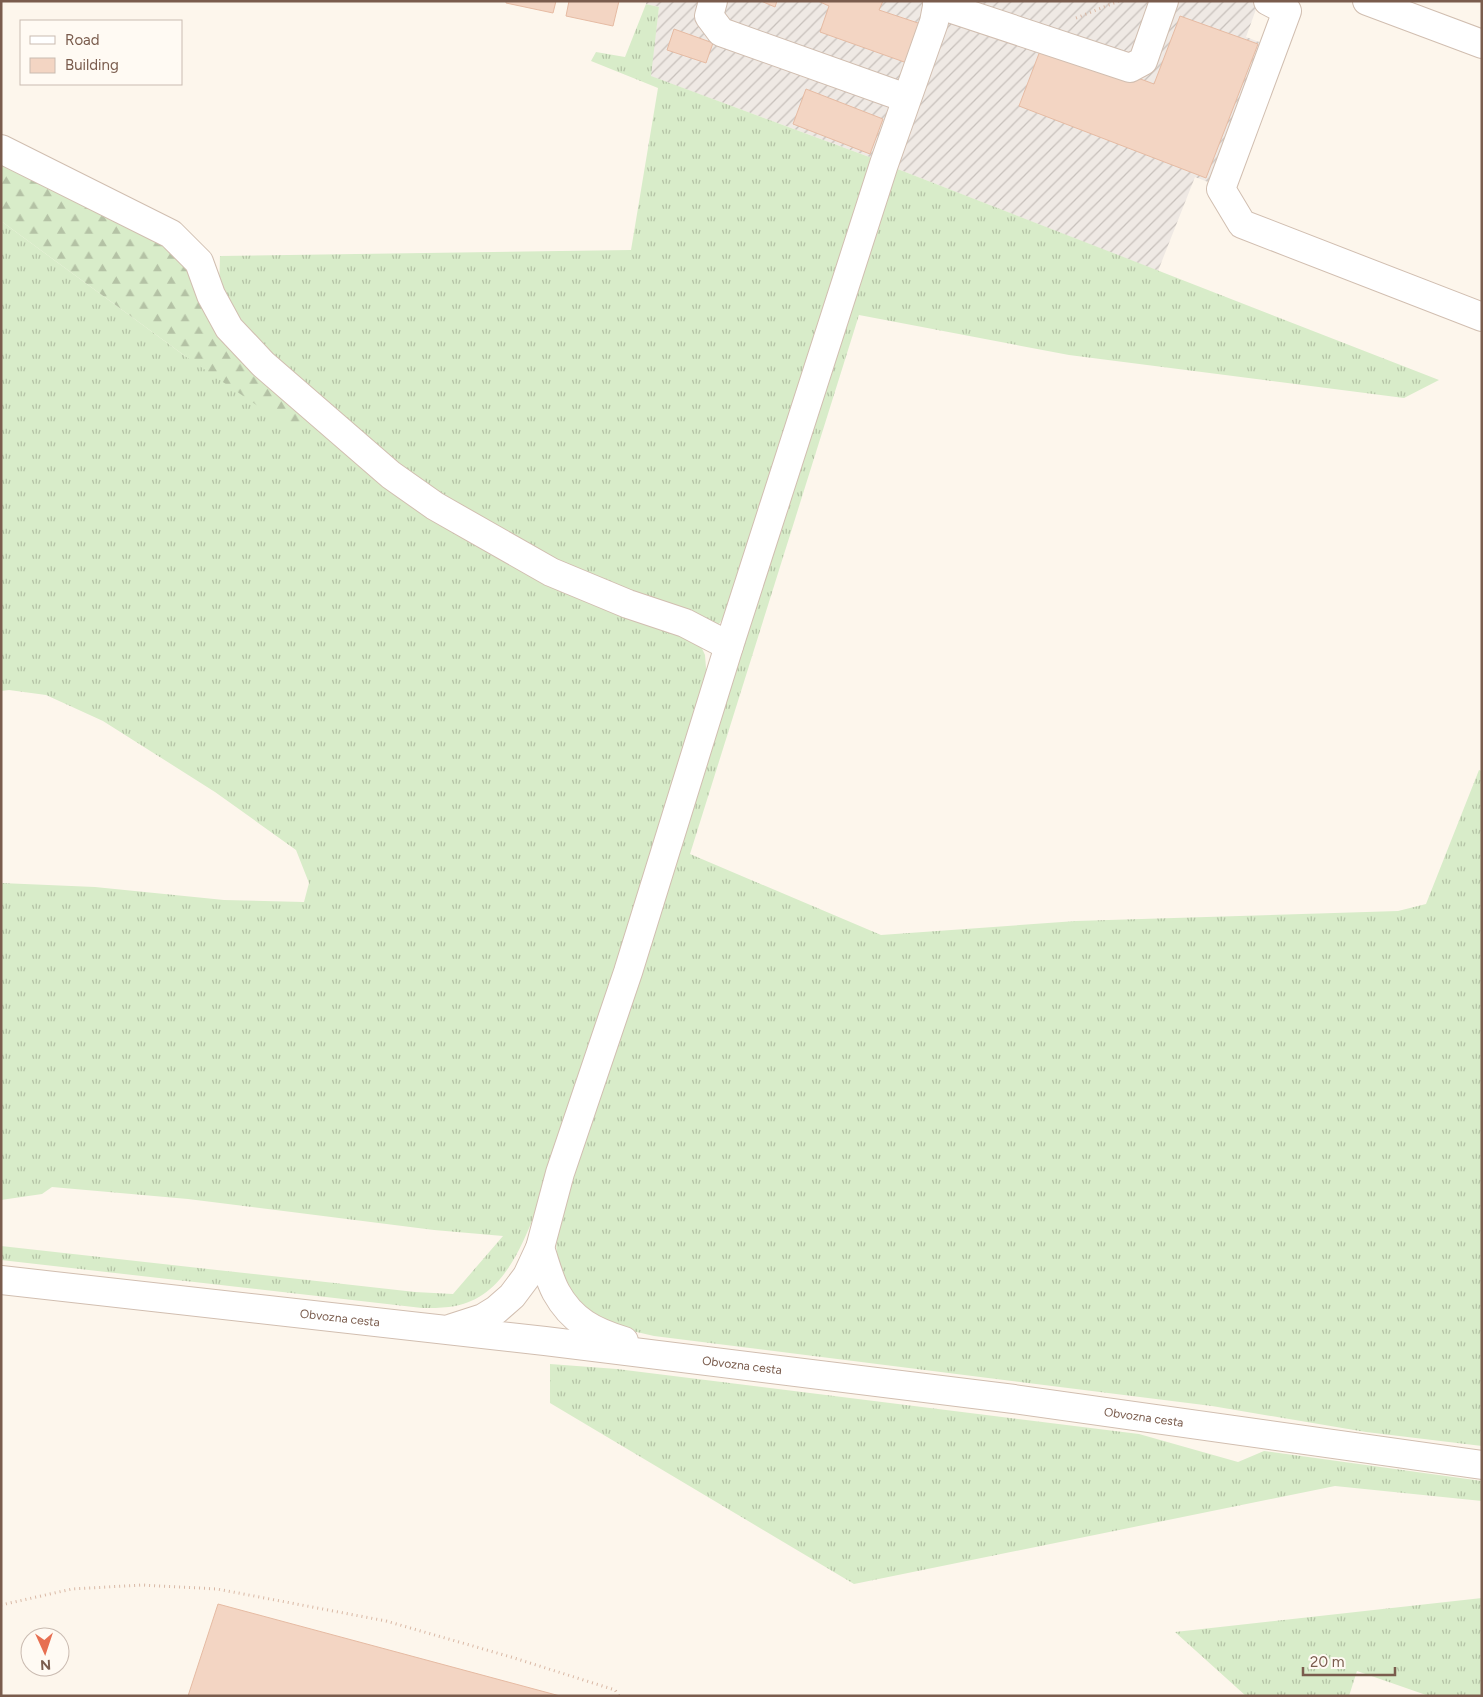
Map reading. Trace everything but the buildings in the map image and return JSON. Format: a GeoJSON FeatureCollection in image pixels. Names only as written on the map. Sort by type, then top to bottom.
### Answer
{"type":"FeatureCollection","features":[{"type":"Feature","properties":{"kind":"street"},"geometry":{"type":"LineString","coordinates":[[713,1],[709,16],[721,32],[906,98]]}},
{"type":"Feature","properties":{"kind":"street"},"geometry":{"type":"LineString","coordinates":[[444,1330],[483,1318],[507,1301],[527,1276],[540,1248],[560,1173],[628,972],[729,646],[884,164],[934,22],[938,2],[1130,68],[1143,61],[1164,1]]}},
{"type":"Feature","properties":{"kind":"street"},"geometry":{"type":"LineString","coordinates":[[1367,1],[1482,44]]}},
{"type":"Feature","properties":{"kind":"street"},"geometry":{"type":"LineString","coordinates":[[1285,4],[1221,190],[1242,224],[1482,317]]}},
{"type":"Feature","properties":{"kind":"street"},"geometry":{"type":"LineString","coordinates":[[1,149],[171,234],[199,262],[212,295],[229,328],[264,364],[391,474],[436,506],[551,572],[628,604],[685,623],[729,646]]}},
{"type":"Feature","properties":{"kind":"street"},"geometry":{"type":"LineString","coordinates":[[540,1248],[556,1292],[576,1319],[600,1333],[686,1359]]}},
{"type":"Feature","properties":{"kind":"street","name":"Obvozna cesta"},"geometry":{"type":"LineString","coordinates":[[1,1280],[545,1341],[1014,1399],[1482,1465]]}},
{"type":"Feature","properties":{"kind":"path"},"geometry":{"type":"LineString","coordinates":[[1,1605],[72,1589],[142,1585],[217,1590],[386,1621],[511,1657],[615,1690],[619,1696]]}},
{"type":"Feature","properties":{"kind":"shaded area"},"geometry":{"type":"Polygon","coordinates":[[[646,1],[1259,1],[1246,37],[1262,43],[1208,182],[1195,177],[1158,271],[872,158],[650,76],[659,7],[646,4],[646,1]]]}},
{"type":"Feature","properties":{"kind":"green space"},"geometry":{"type":"Polygon","coordinates":[[[646,4],[659,7],[651,76],[872,158],[731,608],[716,628],[559,566],[397,471],[231,316],[219,290],[220,256],[631,250],[658,88],[591,61],[596,52],[625,57],[646,4]]]}},
{"type":"Feature","properties":{"kind":"green space"},"geometry":{"type":"Polygon","coordinates":[[[1,161],[164,240],[310,422],[297,433],[185,356],[1,221],[1,161]]]}},
{"type":"Feature","properties":{"kind":"green space"},"geometry":{"type":"Polygon","coordinates":[[[895,168],[1439,380],[1404,398],[1069,355],[859,315],[690,854],[881,935],[1076,921],[1398,911],[1426,904],[1479,770],[1482,771],[1482,1446],[1366,1432],[1212,1406],[654,1336],[617,1327],[596,1317],[577,1302],[564,1282],[557,1259],[556,1247],[558,1228],[570,1175],[895,168]]]}},
{"type":"Feature","properties":{"kind":"green space"},"geometry":{"type":"Polygon","coordinates":[[[1,221],[185,356],[310,422],[699,642],[705,655],[707,682],[535,1214],[514,1260],[504,1274],[494,1286],[481,1296],[466,1303],[449,1307],[422,1308],[1,1260],[1,1246],[415,1292],[453,1294],[503,1236],[434,1230],[188,1199],[52,1187],[42,1194],[1,1200],[1,883],[95,887],[224,900],[304,902],[309,883],[296,850],[215,792],[103,721],[46,695],[9,690],[1,691],[1,221]]]}},
{"type":"Feature","properties":{"kind":"green space"},"geometry":{"type":"Polygon","coordinates":[[[550,1364],[617,1369],[1139,1434],[1238,1462],[1264,1451],[1482,1481],[1482,1501],[1335,1486],[854,1584],[550,1403],[550,1364]]]}},
{"type":"Feature","properties":{"kind":"green space"},"geometry":{"type":"Polygon","coordinates":[[[1482,1598],[1482,1696],[1429,1696],[1357,1671],[1349,1696],[1246,1696],[1175,1632],[1482,1598]]]}}]}
